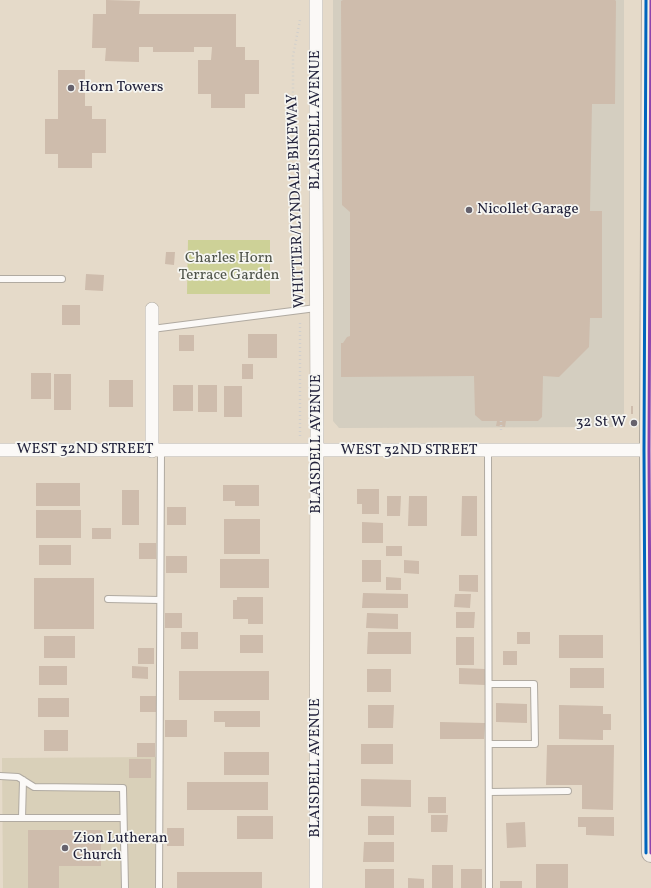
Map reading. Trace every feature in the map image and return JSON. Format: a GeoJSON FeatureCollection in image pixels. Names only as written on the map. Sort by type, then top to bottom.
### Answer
{"type":"FeatureCollection","features":[{"type":"Feature","properties":{"kind":"main road"},"geometry":{"type":"LineString","coordinates":[[651,0],[651,391],[649,450],[651,852]]}},
{"type":"Feature","properties":{"kind":"street","name":"BLAISDELL AVENUE"},"geometry":{"type":"LineString","coordinates":[[316,0],[316,888]]}},
{"type":"Feature","properties":{"kind":"street"},"geometry":{"type":"LineString","coordinates":[[152,309],[156,451]]}},
{"type":"Feature","properties":{"kind":"street","name":"WEST 32ND STREET"},"geometry":{"type":"LineString","coordinates":[[0,450],[649,450]]}},
{"type":"Feature","properties":{"kind":"lane"},"geometry":{"type":"LineString","coordinates":[[0,279],[62,279]]}},
{"type":"Feature","properties":{"kind":"lane"},"geometry":{"type":"LineString","coordinates":[[152,329],[316,308]]}},
{"type":"Feature","properties":{"kind":"lane"},"geometry":{"type":"LineString","coordinates":[[156,451],[160,600],[159,888]]}},
{"type":"Feature","properties":{"kind":"lane"},"geometry":{"type":"LineString","coordinates":[[488,451],[489,888]]}},
{"type":"Feature","properties":{"kind":"lane"},"geometry":{"type":"LineString","coordinates":[[108,599],[160,600]]}},
{"type":"Feature","properties":{"kind":"lane"},"geometry":{"type":"LineString","coordinates":[[489,684],[534,684],[535,744],[489,744]]}},
{"type":"Feature","properties":{"kind":"lane"},"geometry":{"type":"LineString","coordinates":[[0,776],[18,777],[34,787],[123,788],[125,888]]}},
{"type":"Feature","properties":{"kind":"lane"},"geometry":{"type":"LineString","coordinates":[[22,818],[23,780]]}},
{"type":"Feature","properties":{"kind":"lane"},"geometry":{"type":"LineString","coordinates":[[489,792],[568,791]]}},
{"type":"Feature","properties":{"kind":"lane"},"geometry":{"type":"LineString","coordinates":[[0,818],[123,818]]}},
{"type":"Feature","properties":{"kind":"path","name":"WHITTIER/LYNDALE BIKEWAY"},"geometry":{"type":"LineString","coordinates":[[300,217],[293,159],[293,56],[302,15]]}},
{"type":"Feature","properties":{"kind":"path","name":"WHITTIER/LYNDALE BIKEWAY"},"geometry":{"type":"LineString","coordinates":[[299,427],[300,310]]}},
{"type":"Feature","properties":{"kind":"path"},"geometry":{"type":"LineString","coordinates":[[501,421],[501,431]]}},
{"type":"Feature","properties":{"kind":"shaded area","name":"Nicollet Garage"},"geometry":{"type":"Polygon","coordinates":[[[333,0],[624,0],[624,415],[613,427],[339,428],[333,421],[333,0]]]}},
{"type":"Feature","properties":{"kind":"shaded area"},"geometry":{"type":"Polygon","coordinates":[[[158,757],[159,888],[3,888],[2,758],[158,757]]]}},
{"type":"Feature","properties":{"kind":"green space","name":"Charles Horn Terrace Garden"},"geometry":{"type":"Polygon","coordinates":[[[188,240],[270,240],[270,294],[187,294],[188,240]]]}},
{"type":"Feature","properties":{"kind":"building"},"geometry":{"type":"Polygon","coordinates":[[[106,0],[140,1],[139,14],[236,14],[236,47],[245,47],[245,60],[259,60],[259,94],[245,94],[245,108],[211,108],[211,94],[198,94],[198,60],[211,60],[212,47],[194,47],[194,52],[153,52],[153,47],[139,47],[139,62],[105,61],[106,48],[92,48],[93,14],[106,14],[106,0]]]}},
{"type":"Feature","properties":{"kind":"building","name":"Nicollet Garage"},"geometry":{"type":"Polygon","coordinates":[[[341,1],[616,1],[615,104],[592,104],[590,211],[602,211],[602,318],[590,318],[589,347],[559,377],[543,376],[542,417],[538,421],[506,421],[505,427],[496,426],[497,421],[482,421],[475,415],[474,376],[341,377],[341,343],[343,343],[347,337],[350,336],[350,212],[342,205],[341,1]]]}},
{"type":"Feature","properties":{"kind":"building"},"geometry":{"type":"Polygon","coordinates":[[[58,70],[85,70],[85,106],[92,106],[92,119],[106,119],[106,153],[92,153],[92,168],[58,168],[58,154],[45,154],[45,119],[58,119],[58,70]]]}},
{"type":"Feature","properties":{"kind":"building"},"geometry":{"type":"Polygon","coordinates":[[[166,252],[175,252],[174,265],[165,264],[166,252]]]}},
{"type":"Feature","properties":{"kind":"building"},"geometry":{"type":"Polygon","coordinates":[[[86,274],[104,275],[103,291],[85,290],[86,274]]]}},
{"type":"Feature","properties":{"kind":"building"},"geometry":{"type":"Polygon","coordinates":[[[62,305],[80,305],[80,325],[62,325],[62,305]]]}},
{"type":"Feature","properties":{"kind":"building"},"geometry":{"type":"Polygon","coordinates":[[[248,334],[277,334],[277,358],[248,358],[248,334]]]}},
{"type":"Feature","properties":{"kind":"building"},"geometry":{"type":"Polygon","coordinates":[[[179,335],[194,335],[194,351],[179,351],[179,335]]]}},
{"type":"Feature","properties":{"kind":"building"},"geometry":{"type":"Polygon","coordinates":[[[242,364],[253,364],[253,379],[242,379],[242,364]]]}},
{"type":"Feature","properties":{"kind":"building"},"geometry":{"type":"Polygon","coordinates":[[[31,373],[51,373],[51,399],[31,399],[31,373]]]}},
{"type":"Feature","properties":{"kind":"building"},"geometry":{"type":"Polygon","coordinates":[[[54,374],[71,374],[71,410],[54,410],[54,374]]]}},
{"type":"Feature","properties":{"kind":"building"},"geometry":{"type":"Polygon","coordinates":[[[109,380],[133,380],[133,407],[109,407],[109,380]]]}},
{"type":"Feature","properties":{"kind":"building"},"geometry":{"type":"Polygon","coordinates":[[[173,385],[193,385],[193,411],[173,411],[173,385]]]}},
{"type":"Feature","properties":{"kind":"building"},"geometry":{"type":"Polygon","coordinates":[[[198,385],[217,385],[217,412],[198,412],[198,385]]]}},
{"type":"Feature","properties":{"kind":"building"},"geometry":{"type":"Polygon","coordinates":[[[224,386],[242,386],[242,417],[224,417],[224,386]]]}},
{"type":"Feature","properties":{"kind":"building"},"geometry":{"type":"Polygon","coordinates":[[[631,406],[633,406],[633,414],[631,414],[631,406]]]}},
{"type":"Feature","properties":{"kind":"building"},"geometry":{"type":"Polygon","coordinates":[[[36,483],[80,483],[80,506],[36,506],[36,483]]]}},
{"type":"Feature","properties":{"kind":"building"},"geometry":{"type":"Polygon","coordinates":[[[223,485],[259,485],[259,506],[235,506],[235,501],[223,501],[223,485]]]}},
{"type":"Feature","properties":{"kind":"building"},"geometry":{"type":"Polygon","coordinates":[[[357,489],[379,489],[379,514],[362,514],[362,504],[357,504],[357,489]]]}},
{"type":"Feature","properties":{"kind":"building"},"geometry":{"type":"Polygon","coordinates":[[[122,490],[139,490],[139,525],[122,525],[122,490]]]}},
{"type":"Feature","properties":{"kind":"building"},"geometry":{"type":"Polygon","coordinates":[[[387,496],[401,496],[400,516],[387,516],[387,496]]]}},
{"type":"Feature","properties":{"kind":"building"},"geometry":{"type":"Polygon","coordinates":[[[409,496],[427,496],[427,526],[408,526],[409,496]]]}},
{"type":"Feature","properties":{"kind":"building"},"geometry":{"type":"Polygon","coordinates":[[[462,496],[477,496],[477,536],[461,536],[462,496]]]}},
{"type":"Feature","properties":{"kind":"building"},"geometry":{"type":"Polygon","coordinates":[[[167,507],[186,507],[186,525],[167,525],[167,507]]]}},
{"type":"Feature","properties":{"kind":"building"},"geometry":{"type":"Polygon","coordinates":[[[36,510],[81,510],[81,538],[36,538],[36,510]]]}},
{"type":"Feature","properties":{"kind":"building"},"geometry":{"type":"Polygon","coordinates":[[[224,519],[260,519],[260,554],[224,554],[224,519]]]}},
{"type":"Feature","properties":{"kind":"building"},"geometry":{"type":"Polygon","coordinates":[[[362,522],[383,523],[383,543],[362,543],[362,522]]]}},
{"type":"Feature","properties":{"kind":"building"},"geometry":{"type":"Polygon","coordinates":[[[92,528],[111,528],[111,539],[92,539],[92,528]]]}},
{"type":"Feature","properties":{"kind":"building"},"geometry":{"type":"Polygon","coordinates":[[[139,543],[156,543],[156,559],[139,559],[139,543]]]}},
{"type":"Feature","properties":{"kind":"building"},"geometry":{"type":"Polygon","coordinates":[[[39,545],[71,545],[71,565],[39,565],[39,545]]]}},
{"type":"Feature","properties":{"kind":"building"},"geometry":{"type":"Polygon","coordinates":[[[386,546],[402,546],[402,556],[386,556],[386,546]]]}},
{"type":"Feature","properties":{"kind":"building"},"geometry":{"type":"Polygon","coordinates":[[[166,556],[187,556],[187,573],[166,573],[166,556]]]}},
{"type":"Feature","properties":{"kind":"building"},"geometry":{"type":"Polygon","coordinates":[[[220,559],[269,559],[269,588],[220,588],[220,559]]]}},
{"type":"Feature","properties":{"kind":"building"},"geometry":{"type":"Polygon","coordinates":[[[362,560],[381,560],[381,582],[362,582],[362,560]]]}},
{"type":"Feature","properties":{"kind":"building"},"geometry":{"type":"Polygon","coordinates":[[[404,560],[419,561],[419,574],[404,573],[404,560]]]}},
{"type":"Feature","properties":{"kind":"building"},"geometry":{"type":"Polygon","coordinates":[[[459,575],[478,575],[478,592],[459,591],[459,575]]]}},
{"type":"Feature","properties":{"kind":"building"},"geometry":{"type":"Polygon","coordinates":[[[386,577],[401,578],[401,590],[386,590],[386,577]]]}},
{"type":"Feature","properties":{"kind":"building"},"geometry":{"type":"Polygon","coordinates":[[[34,578],[94,578],[94,629],[34,629],[34,578]]]}},
{"type":"Feature","properties":{"kind":"building"},"geometry":{"type":"Polygon","coordinates":[[[363,593],[408,594],[408,608],[362,608],[363,593]]]}},
{"type":"Feature","properties":{"kind":"building"},"geometry":{"type":"Polygon","coordinates":[[[455,594],[471,594],[470,608],[454,607],[455,594]]]}},
{"type":"Feature","properties":{"kind":"building"},"geometry":{"type":"Polygon","coordinates":[[[237,597],[263,597],[263,624],[248,624],[248,619],[233,619],[233,600],[237,600],[237,597]]]}},
{"type":"Feature","properties":{"kind":"building"},"geometry":{"type":"Polygon","coordinates":[[[456,612],[475,612],[474,628],[456,628],[456,612]]]}},
{"type":"Feature","properties":{"kind":"building"},"geometry":{"type":"Polygon","coordinates":[[[165,613],[182,613],[182,628],[165,628],[165,613]]]}},
{"type":"Feature","properties":{"kind":"building"},"geometry":{"type":"Polygon","coordinates":[[[367,613],[398,614],[398,629],[366,628],[367,613]]]}},
{"type":"Feature","properties":{"kind":"building"},"geometry":{"type":"Polygon","coordinates":[[[181,632],[198,632],[198,649],[181,649],[181,632]]]}},
{"type":"Feature","properties":{"kind":"building"},"geometry":{"type":"Polygon","coordinates":[[[368,632],[411,632],[411,654],[367,654],[368,632]]]}},
{"type":"Feature","properties":{"kind":"building"},"geometry":{"type":"Polygon","coordinates":[[[517,632],[530,632],[530,644],[517,644],[517,632]]]}},
{"type":"Feature","properties":{"kind":"building"},"geometry":{"type":"Polygon","coordinates":[[[240,635],[263,635],[263,653],[240,653],[240,635]]]}},
{"type":"Feature","properties":{"kind":"building"},"geometry":{"type":"Polygon","coordinates":[[[559,635],[603,635],[603,658],[559,658],[559,635]]]}},
{"type":"Feature","properties":{"kind":"building"},"geometry":{"type":"Polygon","coordinates":[[[44,636],[75,636],[75,658],[44,658],[44,636]]]}},
{"type":"Feature","properties":{"kind":"building"},"geometry":{"type":"Polygon","coordinates":[[[456,637],[474,637],[474,665],[456,665],[456,637]]]}},
{"type":"Feature","properties":{"kind":"building"},"geometry":{"type":"Polygon","coordinates":[[[138,648],[154,648],[154,664],[138,664],[138,648]]]}},
{"type":"Feature","properties":{"kind":"building"},"geometry":{"type":"Polygon","coordinates":[[[503,651],[517,651],[517,665],[503,665],[503,651]]]}},
{"type":"Feature","properties":{"kind":"building"},"geometry":{"type":"Polygon","coordinates":[[[39,666],[67,666],[67,685],[39,685],[39,666]]]}},
{"type":"Feature","properties":{"kind":"building"},"geometry":{"type":"Polygon","coordinates":[[[132,666],[148,667],[148,679],[132,678],[132,666]]]}},
{"type":"Feature","properties":{"kind":"building"},"geometry":{"type":"Polygon","coordinates":[[[459,668],[485,669],[485,685],[459,684],[459,668]]]}},
{"type":"Feature","properties":{"kind":"building"},"geometry":{"type":"Polygon","coordinates":[[[570,668],[604,668],[604,688],[570,688],[570,668]]]}},
{"type":"Feature","properties":{"kind":"building"},"geometry":{"type":"Polygon","coordinates":[[[367,669],[391,669],[391,692],[367,692],[367,669]]]}},
{"type":"Feature","properties":{"kind":"building"},"geometry":{"type":"Polygon","coordinates":[[[179,671],[269,671],[269,700],[179,700],[179,671]]]}},
{"type":"Feature","properties":{"kind":"building"},"geometry":{"type":"Polygon","coordinates":[[[140,696],[157,696],[157,712],[140,712],[140,696]]]}},
{"type":"Feature","properties":{"kind":"building"},"geometry":{"type":"Polygon","coordinates":[[[38,698],[69,698],[69,717],[38,717],[38,698]]]}},
{"type":"Feature","properties":{"kind":"building"},"geometry":{"type":"Polygon","coordinates":[[[496,703],[527,704],[527,723],[496,722],[496,703]]]}},
{"type":"Feature","properties":{"kind":"building"},"geometry":{"type":"Polygon","coordinates":[[[368,705],[394,705],[393,728],[368,728],[368,705]]]}},
{"type":"Feature","properties":{"kind":"building"},"geometry":{"type":"Polygon","coordinates":[[[559,705],[603,706],[603,714],[611,714],[611,730],[603,730],[603,740],[559,739],[559,705]]]}},
{"type":"Feature","properties":{"kind":"building"},"geometry":{"type":"Polygon","coordinates":[[[214,711],[260,711],[260,727],[225,727],[225,722],[214,722],[214,711]]]}},
{"type":"Feature","properties":{"kind":"building"},"geometry":{"type":"Polygon","coordinates":[[[165,720],[187,720],[187,737],[165,737],[165,720]]]}},
{"type":"Feature","properties":{"kind":"building"},"geometry":{"type":"Polygon","coordinates":[[[440,722],[485,723],[484,739],[440,739],[440,722]]]}},
{"type":"Feature","properties":{"kind":"building"},"geometry":{"type":"Polygon","coordinates":[[[44,730],[68,730],[68,751],[44,751],[44,730]]]}},
{"type":"Feature","properties":{"kind":"building"},"geometry":{"type":"Polygon","coordinates":[[[137,743],[155,743],[155,757],[137,757],[137,743]]]}},
{"type":"Feature","properties":{"kind":"building"},"geometry":{"type":"Polygon","coordinates":[[[361,744],[393,744],[393,764],[361,764],[361,744]]]}},
{"type":"Feature","properties":{"kind":"building"},"geometry":{"type":"Polygon","coordinates":[[[547,745],[614,745],[613,810],[582,809],[582,785],[546,785],[547,745]]]}},
{"type":"Feature","properties":{"kind":"building"},"geometry":{"type":"Polygon","coordinates":[[[224,752],[269,752],[269,775],[224,775],[224,752]]]}},
{"type":"Feature","properties":{"kind":"building"},"geometry":{"type":"Polygon","coordinates":[[[129,759],[151,759],[151,778],[129,778],[129,759]]]}},
{"type":"Feature","properties":{"kind":"building"},"geometry":{"type":"Polygon","coordinates":[[[361,779],[411,780],[411,807],[361,806],[361,779]]]}},
{"type":"Feature","properties":{"kind":"building"},"geometry":{"type":"Polygon","coordinates":[[[187,782],[268,782],[268,810],[187,810],[187,782]]]}},
{"type":"Feature","properties":{"kind":"building"},"geometry":{"type":"Polygon","coordinates":[[[428,797],[446,797],[446,813],[428,813],[428,797]]]}},
{"type":"Feature","properties":{"kind":"building"},"geometry":{"type":"Polygon","coordinates":[[[431,815],[448,815],[447,832],[431,832],[431,815]]]}},
{"type":"Feature","properties":{"kind":"building"},"geometry":{"type":"Polygon","coordinates":[[[237,816],[273,816],[273,839],[237,839],[237,816]]]}},
{"type":"Feature","properties":{"kind":"building"},"geometry":{"type":"Polygon","coordinates":[[[368,816],[394,816],[394,835],[368,835],[368,816]]]}},
{"type":"Feature","properties":{"kind":"building"},"geometry":{"type":"Polygon","coordinates":[[[578,817],[614,817],[614,836],[586,835],[586,827],[578,827],[578,817]]]}},
{"type":"Feature","properties":{"kind":"building"},"geometry":{"type":"Polygon","coordinates":[[[525,822],[526,847],[507,848],[506,823],[525,822]]]}},
{"type":"Feature","properties":{"kind":"building"},"geometry":{"type":"Polygon","coordinates":[[[167,828],[184,828],[184,846],[167,846],[167,828]]]}},
{"type":"Feature","properties":{"kind":"building","name":"Zion Lutheran Church"},"geometry":{"type":"Polygon","coordinates":[[[28,830],[101,830],[101,866],[59,866],[59,888],[28,888],[28,830]]]}},
{"type":"Feature","properties":{"kind":"building"},"geometry":{"type":"Polygon","coordinates":[[[364,842],[394,842],[394,862],[363,862],[364,842]]]}},
{"type":"Feature","properties":{"kind":"building"},"geometry":{"type":"Polygon","coordinates":[[[536,864],[568,864],[568,888],[536,888],[536,864]]]}},
{"type":"Feature","properties":{"kind":"building"},"geometry":{"type":"Polygon","coordinates":[[[432,865],[453,865],[453,888],[432,888],[432,865]]]}},
{"type":"Feature","properties":{"kind":"building"},"geometry":{"type":"Polygon","coordinates":[[[365,869],[394,869],[394,888],[365,888],[365,869]]]}},
{"type":"Feature","properties":{"kind":"building"},"geometry":{"type":"Polygon","coordinates":[[[461,869],[482,869],[482,888],[461,888],[461,869]]]}},
{"type":"Feature","properties":{"kind":"building"},"geometry":{"type":"Polygon","coordinates":[[[177,872],[262,872],[262,888],[177,888],[177,872]]]}},
{"type":"Feature","properties":{"kind":"building"},"geometry":{"type":"Polygon","coordinates":[[[408,878],[424,879],[424,888],[408,888],[408,878]]]}},
{"type":"Feature","properties":{"kind":"building"},"geometry":{"type":"Polygon","coordinates":[[[500,881],[522,881],[522,888],[500,888],[500,881]]]}},
{"type":"Feature","properties":{"kind":"transit line"},"geometry":{"type":"LineString","coordinates":[[646,0],[644,450],[646,853]]}},
{"type":"Feature","properties":{"kind":"transit line"},"geometry":{"type":"LineString","coordinates":[[651,0],[649,450],[651,853]]}},
{"type":"Feature","properties":{"kind":"place","name":"Horn Towers"},"geometry":{"type":"Point","coordinates":[71,88]}},
{"type":"Feature","properties":{"kind":"place","name":"Nicollet Garage"},"geometry":{"type":"Point","coordinates":[469,210]}},
{"type":"Feature","properties":{"kind":"place","name":"32 St W"},"geometry":{"type":"Point","coordinates":[634,423]}},
{"type":"Feature","properties":{"kind":"place","name":"Zion Lutheran Church"},"geometry":{"type":"Point","coordinates":[65,848]}}]}
